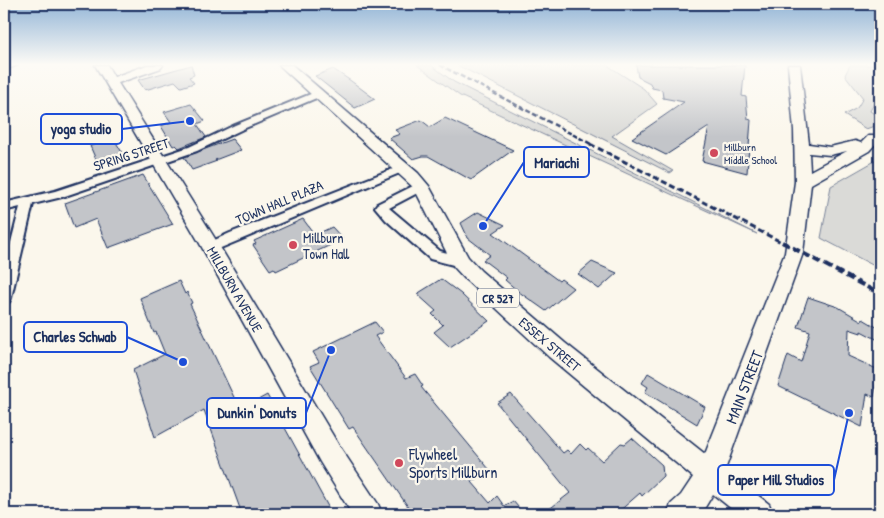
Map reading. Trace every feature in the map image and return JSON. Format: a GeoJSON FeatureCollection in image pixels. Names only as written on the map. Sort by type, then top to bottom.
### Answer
{"type":"FeatureCollection","features":[{"type":"Feature","properties":{"kind":"main road","name":"MILLBURN AVENUE"},"geometry":{"type":"LineString","coordinates":[[115,89],[211,247],[324,445],[368,514]]}},
{"type":"Feature","properties":{"kind":"main road","name":"ESSEX STREET"},"geometry":{"type":"LineString","coordinates":[[313,89],[400,165],[421,186],[461,262],[474,276],[557,350],[759,514]]}},
{"type":"Feature","properties":{"kind":"main road","name":"MAIN STREET"},"geometry":{"type":"LineString","coordinates":[[681,514],[691,505],[710,474],[794,253],[803,182],[796,89]]}},
{"type":"Feature","properties":{"kind":"main road"},"geometry":{"type":"LineString","coordinates":[[801,152],[830,151],[876,137]]}},
{"type":"Feature","properties":{"kind":"main road"},"geometry":{"type":"LineString","coordinates":[[803,182],[864,148],[876,137]]}},
{"type":"Feature","properties":{"kind":"main road"},"geometry":{"type":"LineString","coordinates":[[801,152],[840,161]]}},
{"type":"Feature","properties":{"kind":"street","name":"SPRING STREET"},"geometry":{"type":"LineString","coordinates":[[4,207],[58,194],[193,149],[239,127],[318,94]]}},
{"type":"Feature","properties":{"kind":"street","name":"TOWN HALL PLAZA"},"geometry":{"type":"LineString","coordinates":[[211,247],[358,185],[367,184],[400,165]]}},
{"type":"Feature","properties":{"kind":"street"},"geometry":{"type":"LineString","coordinates":[[421,186],[381,207],[390,218],[436,255],[461,262]]}},
{"type":"Feature","properties":{"kind":"street"},"geometry":{"type":"LineString","coordinates":[[4,298],[27,202]]}},
{"type":"Feature","properties":{"kind":"shaded area"},"geometry":{"type":"Polygon","coordinates":[[[451,89],[468,89],[757,234],[460,96],[451,89]]]}},
{"type":"Feature","properties":{"kind":"shaded area"},"geometry":{"type":"Polygon","coordinates":[[[505,89],[644,89],[657,104],[612,136],[673,171],[670,173],[505,89]]]}},
{"type":"Feature","properties":{"kind":"shaded area"},"geometry":{"type":"Polygon","coordinates":[[[856,89],[878,89],[870,111],[880,118],[880,124],[866,129],[844,115],[857,108],[863,98],[856,89]]]}},
{"type":"Feature","properties":{"kind":"shaded area"},"geometry":{"type":"Polygon","coordinates":[[[880,158],[880,269],[821,238],[831,186],[880,158]]]}},
{"type":"Feature","properties":{"kind":"building"},"geometry":{"type":"Polygon","coordinates":[[[331,89],[362,89],[375,99],[355,108],[331,89]]]}},
{"type":"Feature","properties":{"kind":"building","name":"Millburn Middle School"},"geometry":{"type":"Polygon","coordinates":[[[658,89],[743,89],[742,96],[746,97],[748,119],[751,120],[747,173],[702,161],[709,127],[666,155],[632,138],[684,102],[663,98],[662,90],[658,89]]]}},
{"type":"Feature","properties":{"kind":"building"},"geometry":{"type":"Polygon","coordinates":[[[191,104],[205,121],[197,124],[206,137],[179,148],[176,145],[173,146],[161,126],[171,122],[164,112],[191,104]]]}},
{"type":"Feature","properties":{"kind":"building"},"geometry":{"type":"Polygon","coordinates":[[[445,118],[513,150],[471,180],[428,156],[413,159],[389,138],[400,134],[395,130],[421,120],[430,127],[445,118]]]}},
{"type":"Feature","properties":{"kind":"building"},"geometry":{"type":"Polygon","coordinates":[[[111,134],[123,154],[97,162],[90,146],[102,142],[100,137],[111,134]]]}},
{"type":"Feature","properties":{"kind":"building"},"geometry":{"type":"Polygon","coordinates":[[[232,139],[241,150],[215,160],[217,161],[192,170],[184,157],[232,139]]]}},
{"type":"Feature","properties":{"kind":"building"},"geometry":{"type":"Polygon","coordinates":[[[143,175],[173,224],[108,248],[96,219],[74,228],[65,203],[143,175]]]}},
{"type":"Feature","properties":{"kind":"building"},"geometry":{"type":"Polygon","coordinates":[[[478,212],[505,225],[493,233],[559,281],[561,279],[573,288],[546,311],[519,292],[505,280],[507,278],[483,260],[490,255],[468,238],[461,223],[478,212]]]}},
{"type":"Feature","properties":{"kind":"building","name":"Millburn Town Hall"},"geometry":{"type":"Polygon","coordinates":[[[303,219],[315,235],[332,227],[343,239],[276,271],[274,268],[270,270],[253,245],[256,244],[254,241],[303,219]]]}},
{"type":"Feature","properties":{"kind":"building"},"geometry":{"type":"Polygon","coordinates":[[[592,262],[617,273],[599,289],[578,274],[592,262]]]}},
{"type":"Feature","properties":{"kind":"building"},"geometry":{"type":"Polygon","coordinates":[[[441,279],[461,294],[489,321],[450,347],[434,332],[443,325],[432,314],[436,311],[417,294],[441,279]]]}},
{"type":"Feature","properties":{"kind":"building"},"geometry":{"type":"Polygon","coordinates":[[[179,281],[185,294],[187,292],[192,303],[190,304],[240,410],[267,395],[332,514],[242,514],[204,410],[155,437],[133,370],[165,354],[140,298],[179,281]]]}},
{"type":"Feature","properties":{"kind":"building"},"geometry":{"type":"Polygon","coordinates":[[[808,297],[838,307],[880,329],[880,341],[861,331],[861,333],[849,329],[848,356],[879,370],[874,397],[867,394],[862,427],[778,386],[788,355],[801,362],[810,331],[798,327],[808,297]]]}},
{"type":"Feature","properties":{"kind":"building"},"geometry":{"type":"Polygon","coordinates":[[[375,322],[383,332],[375,336],[406,378],[415,374],[423,386],[421,387],[489,469],[472,482],[490,503],[497,496],[504,506],[513,501],[524,514],[413,514],[353,427],[349,429],[310,366],[319,362],[313,352],[375,322]]]}},
{"type":"Feature","properties":{"kind":"building"},"geometry":{"type":"Polygon","coordinates":[[[648,373],[705,407],[697,424],[645,392],[648,387],[642,383],[648,373]]]}},
{"type":"Feature","properties":{"kind":"building"},"geometry":{"type":"Polygon","coordinates":[[[511,394],[563,453],[567,450],[571,454],[580,444],[586,450],[588,448],[602,461],[621,443],[625,444],[632,438],[662,465],[663,476],[642,496],[640,493],[616,514],[543,514],[570,493],[497,403],[511,394]]]}},
{"type":"Feature","properties":{"kind":"railway"},"geometry":{"type":"LineString","coordinates":[[486,89],[593,145]]}},
{"type":"Feature","properties":{"kind":"railway"},"geometry":{"type":"LineString","coordinates":[[590,144],[785,244]]}},
{"type":"Feature","properties":{"kind":"railway"},"geometry":{"type":"LineString","coordinates":[[782,242],[880,294]]}},
{"type":"Feature","properties":{"kind":"place","name":"yoga studio"},"geometry":{"type":"Point","coordinates":[190,121]}},
{"type":"Feature","properties":{"kind":"place","name":"Millburn Middle School"},"geometry":{"type":"Point","coordinates":[714,153]}},
{"type":"Feature","properties":{"kind":"place","name":"Mariachi"},"geometry":{"type":"Point","coordinates":[483,226]}},
{"type":"Feature","properties":{"kind":"place","name":"Millburn Town Hall"},"geometry":{"type":"Point","coordinates":[293,245]}},
{"type":"Feature","properties":{"kind":"place","name":"Dunkin' Donuts"},"geometry":{"type":"Point","coordinates":[331,350]}},
{"type":"Feature","properties":{"kind":"place","name":"Charles Schwab"},"geometry":{"type":"Point","coordinates":[183,362]}},
{"type":"Feature","properties":{"kind":"place","name":"Paper Mill Studios"},"geometry":{"type":"Point","coordinates":[849,413]}},
{"type":"Feature","properties":{"kind":"place","name":"Flywheel Sports Millburn"},"geometry":{"type":"Point","coordinates":[399,463]}}]}
